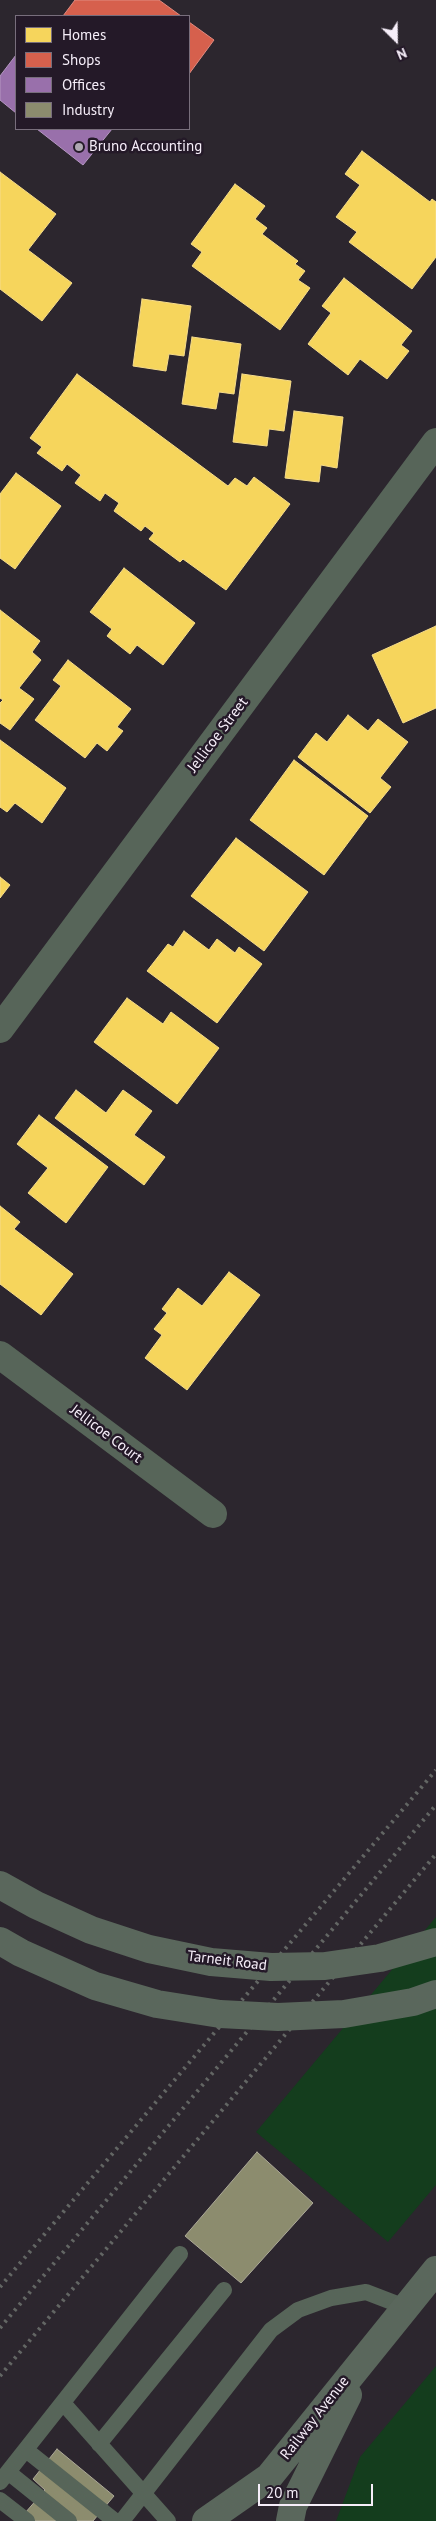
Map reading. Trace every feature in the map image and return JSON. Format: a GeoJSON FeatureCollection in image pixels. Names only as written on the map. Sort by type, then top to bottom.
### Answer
{"type":"FeatureCollection","features":[{"type":"Feature","properties":{"kind":"main road","name":"Tarneit Road"},"geometry":{"type":"LineString","coordinates":[[0,1884],[36,1905],[91,1930],[149,1948],[211,1962],[271,1967],[326,1966],[380,1958],[436,1942]]}},
{"type":"Feature","properties":{"kind":"main road"},"geometry":{"type":"LineString","coordinates":[[0,1941],[21,1953],[94,1986],[157,2004],[220,2014],[278,2017],[344,2014],[413,2002],[436,1994]]}},
{"type":"Feature","properties":{"kind":"main road","name":"Railway Avenue"},"geometry":{"type":"LineString","coordinates":[[206,2521],[269,2477],[372,2346],[436,2270]]}},
{"type":"Feature","properties":{"kind":"main road","name":"Railway Avenue"},"geometry":{"type":"LineString","coordinates":[[290,2521],[293,2506],[372,2346]]}},
{"type":"Feature","properties":{"kind":"street","name":"Jellicoe Street"},"geometry":{"type":"LineString","coordinates":[[0,1029],[435,446]]}},
{"type":"Feature","properties":{"kind":"street","name":"Jellicoe Court"},"geometry":{"type":"LineString","coordinates":[[0,1355],[213,1514]]}},
{"type":"Feature","properties":{"kind":"lane"},"geometry":{"type":"LineString","coordinates":[[69,2521],[4,2477],[64,2404],[180,2254]]}},
{"type":"Feature","properties":{"kind":"lane"},"geometry":{"type":"LineString","coordinates":[[99,2444],[224,2290]]}},
{"type":"Feature","properties":{"kind":"lane"},"geometry":{"type":"LineString","coordinates":[[122,2521],[271,2330],[298,2310],[331,2298],[366,2292],[405,2307]]}},
{"type":"Feature","properties":{"kind":"lane"},"geometry":{"type":"LineString","coordinates":[[64,2404],[168,2521]]}},
{"type":"Feature","properties":{"kind":"lane"},"geometry":{"type":"LineString","coordinates":[[26,2450],[115,2521]]}},
{"type":"Feature","properties":{"kind":"lane"},"geometry":{"type":"LineString","coordinates":[[0,2500],[27,2521]]}},
{"type":"Feature","properties":{"kind":"green space"},"geometry":{"type":"Polygon","coordinates":[[[436,1917],[436,2185],[388,2242],[256,2132],[436,1917]]]}},
{"type":"Feature","properties":{"kind":"green space"},"geometry":{"type":"Polygon","coordinates":[[[436,2366],[436,2521],[336,2521],[360,2457],[436,2366]]]}},
{"type":"Feature","properties":{"kind":"building: Homes"},"geometry":{"type":"Polygon","coordinates":[[[362,151],[430,202],[432,199],[436,202],[436,257],[412,289],[349,242],[357,232],[336,217],[360,185],[345,174],[362,151]]]}},
{"type":"Feature","properties":{"kind":"building: Homes"},"geometry":{"type":"Polygon","coordinates":[[[0,172],[56,214],[28,250],[72,283],[42,321],[0,289],[0,172]]]}},
{"type":"Feature","properties":{"kind":"building: Homes"},"geometry":{"type":"Polygon","coordinates":[[[235,184],[265,206],[255,219],[267,228],[262,234],[298,261],[295,264],[305,271],[298,280],[310,288],[280,330],[192,266],[202,252],[191,244],[235,184]]]}},
{"type":"Feature","properties":{"kind":"building: Homes"},"geometry":{"type":"Polygon","coordinates":[[[344,278],[412,331],[401,345],[409,351],[387,379],[360,359],[348,375],[308,344],[331,313],[322,306],[344,278]]]}},
{"type":"Feature","properties":{"kind":"building: Homes"},"geometry":{"type":"Polygon","coordinates":[[[142,299],[191,306],[184,356],[169,354],[166,371],[133,366],[142,299]]]}},
{"type":"Feature","properties":{"kind":"building: Homes"},"geometry":{"type":"Polygon","coordinates":[[[192,337],[241,344],[234,394],[219,392],[216,409],[182,404],[192,337]]]}},
{"type":"Feature","properties":{"kind":"building: Homes"},"geometry":{"type":"Polygon","coordinates":[[[77,374],[228,486],[235,478],[247,486],[254,477],[290,504],[226,590],[183,559],[180,562],[149,539],[154,533],[145,526],[141,531],[114,511],[119,503],[105,493],[100,501],[75,483],[81,475],[67,464],[62,471],[37,453],[42,447],[30,438],[77,374]]]}},
{"type":"Feature","properties":{"kind":"building: Homes"},"geometry":{"type":"Polygon","coordinates":[[[242,374],[291,381],[284,431],[269,429],[267,446],[233,442],[242,374]]]}},
{"type":"Feature","properties":{"kind":"building: Homes"},"geometry":{"type":"Polygon","coordinates":[[[294,411],[343,417],[337,468],[321,465],[319,482],[285,478],[294,411]]]}},
{"type":"Feature","properties":{"kind":"building: Homes"},"geometry":{"type":"Polygon","coordinates":[[[16,473],[61,506],[15,569],[0,558],[0,494],[16,473]]]}},
{"type":"Feature","properties":{"kind":"building: Homes"},"geometry":{"type":"Polygon","coordinates":[[[124,568],[195,623],[163,665],[137,645],[130,654],[107,636],[112,629],[90,612],[124,568]]]}},
{"type":"Feature","properties":{"kind":"building: Homes"},"geometry":{"type":"Polygon","coordinates":[[[0,610],[40,641],[32,652],[41,660],[19,688],[34,699],[10,730],[0,723],[0,703],[3,700],[0,698],[0,610]]]}},
{"type":"Feature","properties":{"kind":"building: Homes"},"geometry":{"type":"Polygon","coordinates":[[[436,626],[436,708],[403,723],[372,655],[436,626]]]}},
{"type":"Feature","properties":{"kind":"building: Homes"},"geometry":{"type":"Polygon","coordinates":[[[68,660],[131,709],[117,727],[123,731],[107,751],[97,743],[85,758],[35,720],[61,686],[53,680],[68,660]]]}},
{"type":"Feature","properties":{"kind":"building: Homes"},"geometry":{"type":"Polygon","coordinates":[[[348,715],[368,731],[378,719],[408,742],[380,778],[391,787],[370,813],[298,757],[316,733],[327,742],[348,715]]]}},
{"type":"Feature","properties":{"kind":"building: Homes"},"geometry":{"type":"Polygon","coordinates":[[[0,740],[66,788],[42,823],[15,803],[7,812],[0,807],[0,740]]]}},
{"type":"Feature","properties":{"kind":"building: Homes"},"geometry":{"type":"Polygon","coordinates":[[[294,760],[368,816],[324,875],[250,820],[294,760]]]}},
{"type":"Feature","properties":{"kind":"building: Homes"},"geometry":{"type":"Polygon","coordinates":[[[236,838],[308,892],[264,951],[191,896],[236,838]]]}},
{"type":"Feature","properties":{"kind":"building: Homes"},"geometry":{"type":"Polygon","coordinates":[[[0,877],[10,885],[0,898],[0,877]]]}},
{"type":"Feature","properties":{"kind":"building: Homes"},"geometry":{"type":"Polygon","coordinates":[[[184,931],[209,950],[217,939],[235,953],[239,947],[262,964],[217,1023],[147,971],[168,944],[173,947],[184,931]]]}},
{"type":"Feature","properties":{"kind":"building: Homes"},"geometry":{"type":"Polygon","coordinates":[[[127,998],[163,1024],[171,1012],[219,1048],[177,1104],[94,1042],[127,998]]]}},
{"type":"Feature","properties":{"kind":"building: Homes"},"geometry":{"type":"Polygon","coordinates":[[[76,1090],[106,1113],[123,1090],[152,1111],[134,1135],[165,1157],[144,1185],[55,1118],[76,1090]]]}},
{"type":"Feature","properties":{"kind":"building: Homes"},"geometry":{"type":"Polygon","coordinates":[[[39,1115],[108,1167],[66,1223],[28,1193],[48,1168],[17,1144],[39,1115]]]}},
{"type":"Feature","properties":{"kind":"building: Homes"},"geometry":{"type":"Polygon","coordinates":[[[0,1206],[20,1222],[14,1229],[73,1274],[41,1315],[0,1284],[0,1206]]]}},
{"type":"Feature","properties":{"kind":"building: Homes"},"geometry":{"type":"Polygon","coordinates":[[[229,1272],[260,1295],[187,1390],[145,1358],[162,1335],[154,1329],[167,1313],[162,1309],[178,1288],[202,1306],[229,1272]]]}},
{"type":"Feature","properties":{"kind":"building: Shops"},"geometry":{"type":"Polygon","coordinates":[[[75,0],[159,0],[180,15],[64,15],[75,0]]]}},
{"type":"Feature","properties":{"kind":"building: Shops"},"geometry":{"type":"Polygon","coordinates":[[[190,23],[214,40],[190,73],[190,23]]]}},
{"type":"Feature","properties":{"kind":"building: Offices"},"geometry":{"type":"Polygon","coordinates":[[[15,56],[15,112],[0,100],[0,76],[15,56]]]}},
{"type":"Feature","properties":{"kind":"building: Offices","name":"Bruno Accounting"},"geometry":{"type":"Polygon","coordinates":[[[38,130],[111,130],[83,165],[38,130]]]}},
{"type":"Feature","properties":{"kind":"building: Industry"},"geometry":{"type":"Polygon","coordinates":[[[257,2152],[313,2203],[241,2283],[185,2236],[257,2152]]]}},
{"type":"Feature","properties":{"kind":"building: Industry"},"geometry":{"type":"Polygon","coordinates":[[[57,2449],[114,2496],[93,2521],[18,2521],[45,2490],[33,2479],[57,2449]]]}},
{"type":"Feature","properties":{"kind":"railway"},"geometry":{"type":"LineString","coordinates":[[0,2287],[436,1770]]}},
{"type":"Feature","properties":{"kind":"railway"},"geometry":{"type":"LineString","coordinates":[[0,2328],[436,1805]]}},
{"type":"Feature","properties":{"kind":"railway"},"geometry":{"type":"LineString","coordinates":[[0,2376],[436,1854]]}},
{"type":"Feature","properties":{"kind":"place","name":"Bruno Accounting"},"geometry":{"type":"Point","coordinates":[79,147]}}]}
